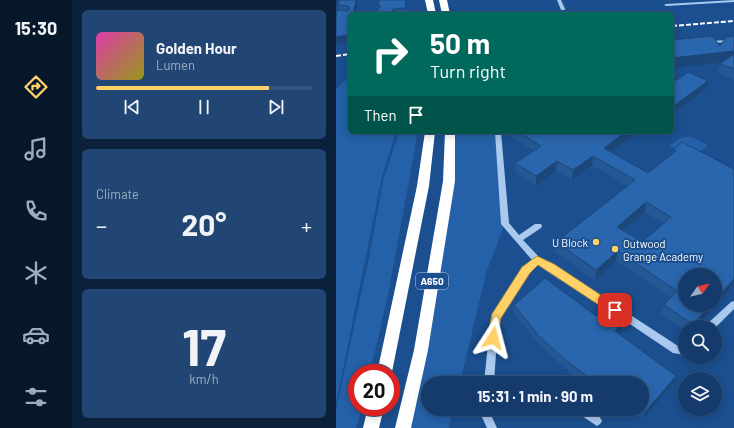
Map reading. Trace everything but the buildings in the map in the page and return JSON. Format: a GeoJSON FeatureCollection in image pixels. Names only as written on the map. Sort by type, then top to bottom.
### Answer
{"type":"FeatureCollection","features":[{"type":"Feature","properties":{"kind":"highway"},"geometry":{"type":"LineString","coordinates":[[429,0],[432,12]]}},
{"type":"Feature","properties":{"kind":"highway"},"geometry":{"type":"LineString","coordinates":[[443,0],[446,12]]}},
{"type":"Feature","properties":{"kind":"highway","name":"A650"},"geometry":{"type":"LineString","coordinates":[[387,364],[423,186],[430,134]]}},
{"type":"Feature","properties":{"kind":"highway","name":"A650"},"geometry":{"type":"LineString","coordinates":[[403,428],[420,350],[449,181],[450,134]]}},
{"type":"Feature","properties":{"kind":"highway"},"geometry":{"type":"LineString","coordinates":[[371,428],[374,416]]}},
{"type":"Feature","properties":{"kind":"lane"},"geometry":{"type":"LineString","coordinates":[[559,0],[564,9]]}},
{"type":"Feature","properties":{"kind":"lane"},"geometry":{"type":"LineString","coordinates":[[666,5],[734,1]]}},
{"type":"Feature","properties":{"kind":"lane"},"geometry":{"type":"LineString","coordinates":[[704,42],[734,42]]}},
{"type":"Feature","properties":{"kind":"lane"},"geometry":{"type":"LineString","coordinates":[[498,134],[505,224],[537,260],[551,267],[678,350]]}},
{"type":"Feature","properties":{"kind":"lane"},"geometry":{"type":"LineString","coordinates":[[519,239],[538,226]]}},
{"type":"Feature","properties":{"kind":"lane"},"geometry":{"type":"LineString","coordinates":[[489,376],[494,323],[496,317],[526,270],[537,260]]}},
{"type":"Feature","properties":{"kind":"lane"},"geometry":{"type":"LineString","coordinates":[[717,320],[734,304]]}},
{"type":"Feature","properties":{"kind":"lane"},"geometry":{"type":"LineString","coordinates":[[486,416],[492,428]]}},
{"type":"Feature","properties":{"kind":"lane"},"geometry":{"type":"LineString","coordinates":[[590,416],[597,421]]}},
{"type":"Feature","properties":{"kind":"shaded area"},"geometry":{"type":"Polygon","coordinates":[[[348,79],[348,134],[395,134],[382,176],[336,404],[336,89],[348,79]]]}},
{"type":"Feature","properties":{"kind":"shaded area"},"geometry":{"type":"Polygon","coordinates":[[[398,134],[417,134],[388,295],[372,364],[348,364],[348,416],[359,416],[356,428],[336,428],[336,410],[369,258],[383,182],[398,134]]]}},
{"type":"Feature","properties":{"kind":"shaded area"},"geometry":{"type":"Polygon","coordinates":[[[454,134],[498,134],[505,224],[486,273],[462,376],[421,376],[421,416],[452,416],[449,428],[403,428],[454,134]]]}},
{"type":"Feature","properties":{"kind":"shaded area"},"geometry":{"type":"Polygon","coordinates":[[[692,137],[708,145],[692,158],[669,146],[680,138],[692,137]]]}},
{"type":"Feature","properties":{"kind":"railway"},"geometry":{"type":"LineString","coordinates":[[674,26],[734,21]]}},
{"type":"Feature","properties":{"kind":"railway"},"geometry":{"type":"LineString","coordinates":[[336,56],[348,54]]}},
{"type":"Feature","properties":{"kind":"place","name":"U Block"},"geometry":{"type":"Point","coordinates":[596,242]}},
{"type":"Feature","properties":{"kind":"place","name":"Outwood Grange Academy"},"geometry":{"type":"Point","coordinates":[615,249]}},
{"type":"Feature","properties":{"kind":"route"},"geometry":{"type":"LineString","coordinates":[[493,338],[496,317],[526,270],[537,260],[551,267],[615,310]]}}]}
